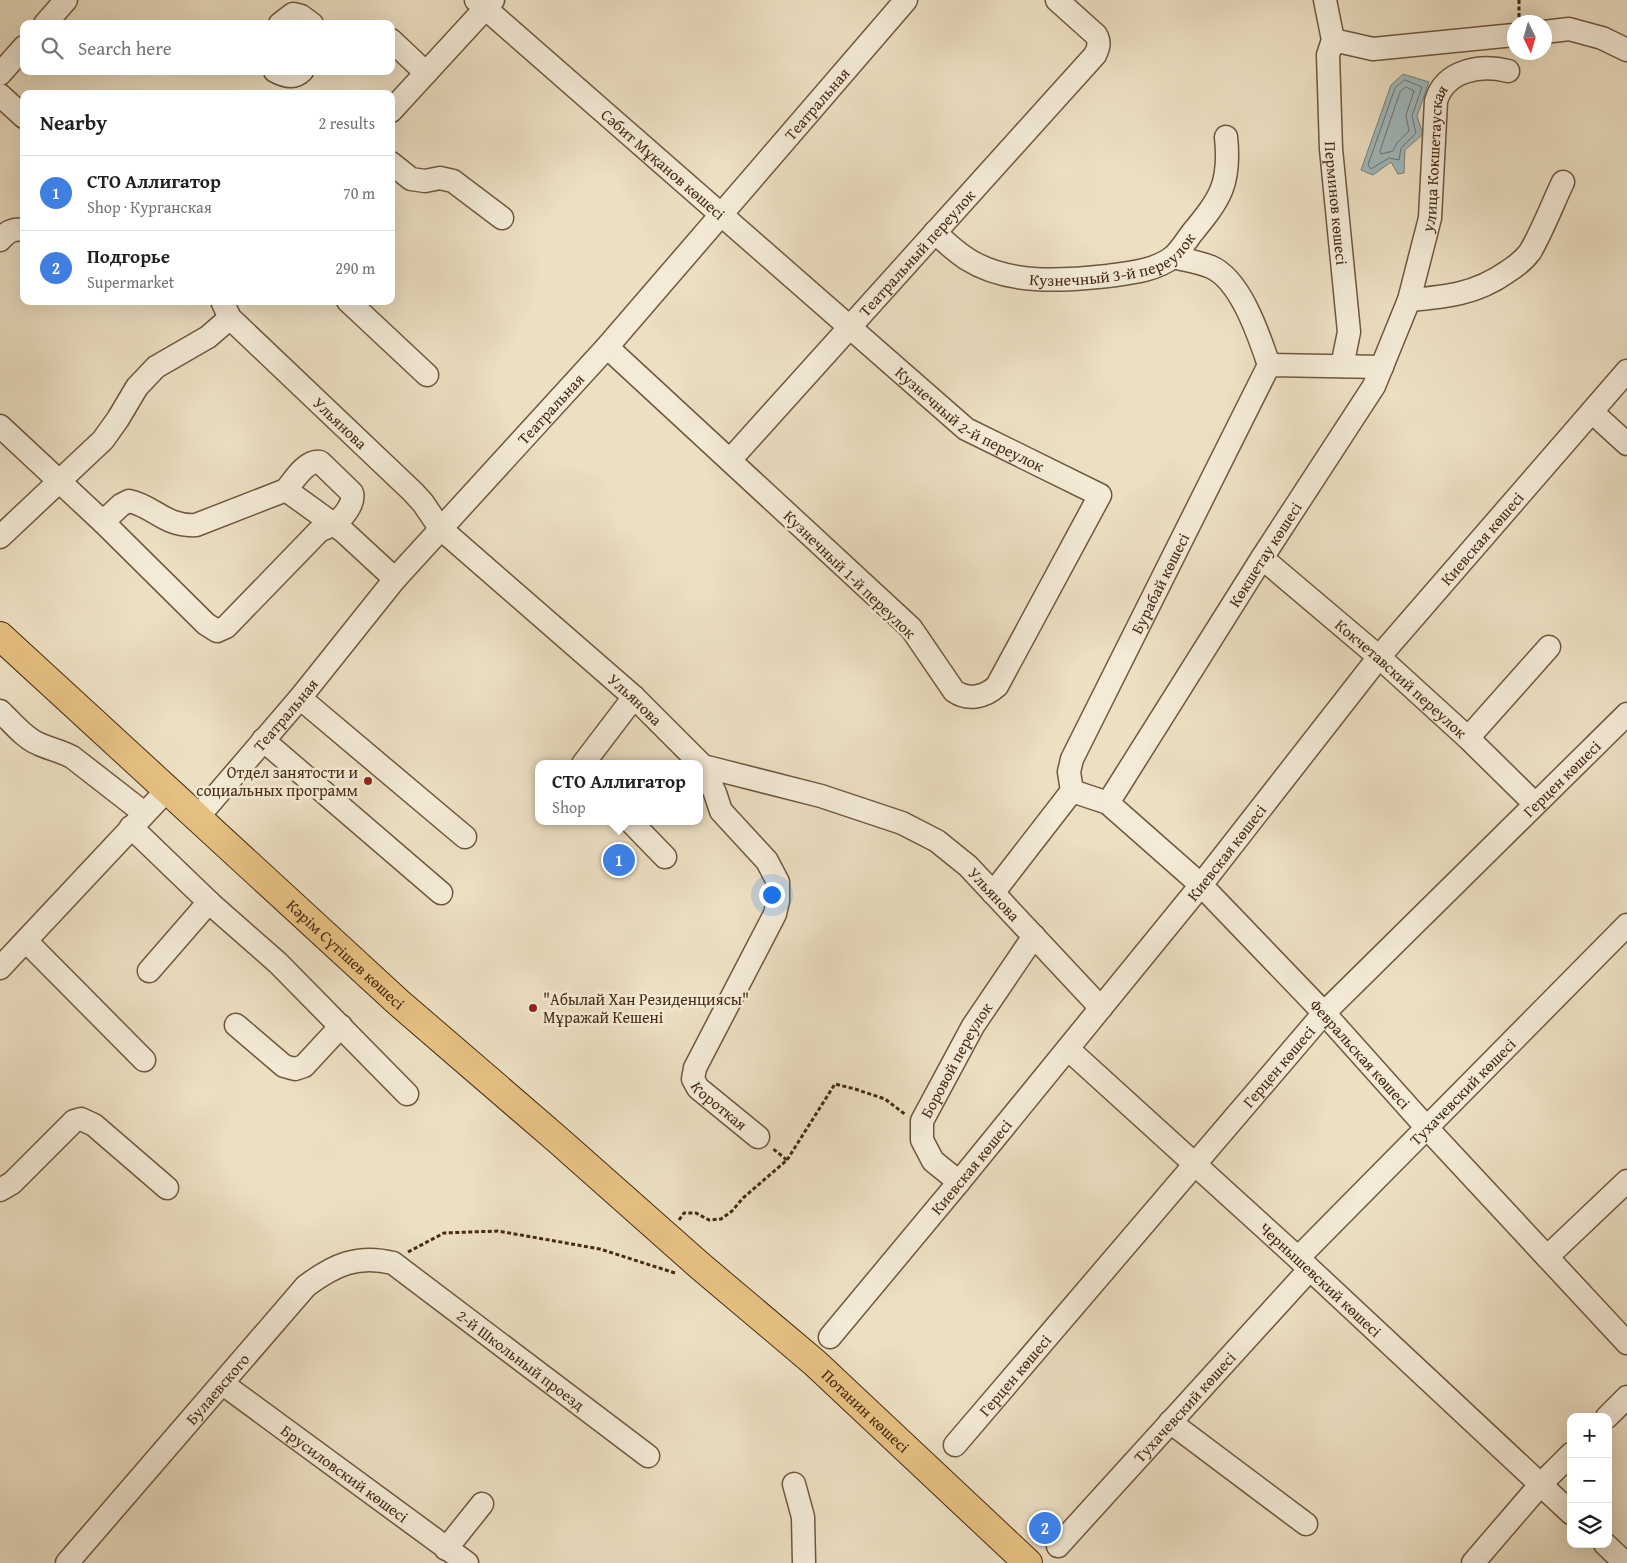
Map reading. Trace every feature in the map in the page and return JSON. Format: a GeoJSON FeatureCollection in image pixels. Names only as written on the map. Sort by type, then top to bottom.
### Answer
{"type":"FeatureCollection","features":[{"type":"Feature","properties":{"kind":"main road","name":"Кәрім Сүтішев көшесі"},"geometry":{"type":"LineString","coordinates":[[0,636],[398,1002],[558,1140],[666,1237],[694,1271]]}},
{"type":"Feature","properties":{"kind":"main road","name":"Потанин көшесі"},"geometry":{"type":"LineString","coordinates":[[694,1271],[815,1363],[1028,1563]]}},
{"type":"Feature","properties":{"kind":"street"},"geometry":{"type":"LineString","coordinates":[[48,20],[66,0]]}},
{"type":"Feature","properties":{"kind":"street","name":"Театральная"},"geometry":{"type":"LineString","coordinates":[[197,818],[300,698],[395,579],[607,347],[906,0]]}},
{"type":"Feature","properties":{"kind":"street","name":"Театральный переулок"},"geometry":{"type":"LineString","coordinates":[[730,460],[1095,55],[1099,45],[1096,35],[1057,0]]}},
{"type":"Feature","properties":{"kind":"street","name":"Перминов көшесі"},"geometry":{"type":"LineString","coordinates":[[1325,0],[1333,40],[1328,55],[1331,149],[1349,332],[1342,366]]}},
{"type":"Feature","properties":{"kind":"street"},"geometry":{"type":"LineString","coordinates":[[395,107],[485,3]]}},
{"type":"Feature","properties":{"kind":"street","name":"Сәбит Мұқанов көшесі"},"geometry":{"type":"LineString","coordinates":[[485,3],[850,327]]}},
{"type":"Feature","properties":{"kind":"street"},"geometry":{"type":"LineString","coordinates":[[285,20],[293,14],[306,20]]}},
{"type":"Feature","properties":{"kind":"street"},"geometry":{"type":"LineString","coordinates":[[1552,31],[1569,29],[1602,38],[1627,50]]}},
{"type":"Feature","properties":{"kind":"street"},"geometry":{"type":"LineString","coordinates":[[1333,40],[1373,49],[1507,36]]}},
{"type":"Feature","properties":{"kind":"street"},"geometry":{"type":"LineString","coordinates":[[395,44],[426,73]]}},
{"type":"Feature","properties":{"kind":"street"},"geometry":{"type":"LineString","coordinates":[[0,74],[20,52]]}},
{"type":"Feature","properties":{"kind":"street","name":"улица Кокшетауская"},"geometry":{"type":"LineString","coordinates":[[1409,300],[1430,218],[1436,101],[1439,90],[1457,75],[1470,70],[1498,68],[1508,71]]}},
{"type":"Feature","properties":{"kind":"street"},"geometry":{"type":"LineString","coordinates":[[0,95],[20,113]]}},
{"type":"Feature","properties":{"kind":"street","name":"Кузнечный 3-й переулок"},"geometry":{"type":"LineString","coordinates":[[935,232],[950,247],[968,260],[1013,277],[1032,280],[1094,278],[1128,274],[1151,268],[1173,257],[1213,208],[1221,194],[1226,176],[1228,156],[1226,137]]}},
{"type":"Feature","properties":{"kind":"street"},"geometry":{"type":"LineString","coordinates":[[395,166],[410,179],[425,181],[440,178],[454,181],[502,218]]}},
{"type":"Feature","properties":{"kind":"street"},"geometry":{"type":"LineString","coordinates":[[1409,300],[1446,298],[1461,294],[1489,284],[1518,265],[1530,252],[1563,182]]}},
{"type":"Feature","properties":{"kind":"street"},"geometry":{"type":"LineString","coordinates":[[0,240],[13,230],[20,230]]}},
{"type":"Feature","properties":{"kind":"street"},"geometry":{"type":"LineString","coordinates":[[1173,257],[1212,267],[1224,277],[1236,291],[1253,319],[1269,365],[1382,367]]}},
{"type":"Feature","properties":{"kind":"street","name":"Көкшетау көшесі"},"geometry":{"type":"LineString","coordinates":[[1108,803],[1262,558],[1374,386],[1409,300]]}},
{"type":"Feature","properties":{"kind":"street"},"geometry":{"type":"LineString","coordinates":[[352,305],[427,375]]}},
{"type":"Feature","properties":{"kind":"street"},"geometry":{"type":"LineString","coordinates":[[0,537],[103,440],[144,378],[156,367],[208,337],[226,309]]}},
{"type":"Feature","properties":{"kind":"street","name":"Ульянова"},"geometry":{"type":"LineString","coordinates":[[226,309],[424,503],[440,528],[634,697],[697,760]]}},
{"type":"Feature","properties":{"kind":"street","name":"Кузнечный 2-й переулок"},"geometry":{"type":"LineString","coordinates":[[850,327],[966,429],[1100,495]]}},
{"type":"Feature","properties":{"kind":"street","name":"Кузнечный 1-й переулок"},"geometry":{"type":"LineString","coordinates":[[607,347],[911,628],[954,691],[960,695],[976,697],[990,692],[997,686],[1100,495]]}},
{"type":"Feature","properties":{"kind":"street","name":"Бурабай көшесі"},"geometry":{"type":"LineString","coordinates":[[1072,791],[1069,772],[1072,759],[1269,365]]}},
{"type":"Feature","properties":{"kind":"street","name":"Киевская көшесі"},"geometry":{"type":"LineString","coordinates":[[830,1337],[1201,885],[1378,657],[1627,371]]}},
{"type":"Feature","properties":{"kind":"street"},"geometry":{"type":"LineString","coordinates":[[1592,412],[1627,444]]}},
{"type":"Feature","properties":{"kind":"street"},"geometry":{"type":"LineString","coordinates":[[0,426],[103,522],[206,624],[217,630],[226,627],[319,531],[333,525],[353,502],[354,495],[320,462],[314,462],[310,463],[286,490],[196,525],[183,525],[170,521],[130,501],[121,505],[103,522]]}},
{"type":"Feature","properties":{"kind":"street"},"geometry":{"type":"LineString","coordinates":[[286,490],[343,531],[395,579]]}},
{"type":"Feature","properties":{"kind":"street","name":"Кокчетавский переулок"},"geometry":{"type":"LineString","coordinates":[[1262,558],[1378,657],[1468,738],[1535,804]]}},
{"type":"Feature","properties":{"kind":"street"},"geometry":{"type":"LineString","coordinates":[[1468,738],[1549,647]]}},
{"type":"Feature","properties":{"kind":"street"},"geometry":{"type":"LineString","coordinates":[[586,760],[634,697]]}},
{"type":"Feature","properties":{"kind":"street"},"geometry":{"type":"LineString","coordinates":[[300,698],[465,837]]}},
{"type":"Feature","properties":{"kind":"street"},"geometry":{"type":"LineString","coordinates":[[0,711],[38,744],[72,757],[137,820],[210,902],[278,964],[407,1094]]}},
{"type":"Feature","properties":{"kind":"street","name":"Герцен көшесі"},"geometry":{"type":"LineString","coordinates":[[956,1445],[1324,1013],[1627,714]]}},
{"type":"Feature","properties":{"kind":"street"},"geometry":{"type":"LineString","coordinates":[[263,740],[441,893]]}},
{"type":"Feature","properties":{"kind":"street","name":"Ульянова"},"geometry":{"type":"LineString","coordinates":[[703,766],[821,796],[902,823],[937,841],[968,866],[1101,1008]]}},
{"type":"Feature","properties":{"kind":"street","name":"Короткая"},"geometry":{"type":"LineString","coordinates":[[703,766],[721,811],[767,861],[778,882],[778,900],[775,914],[695,1068],[693,1079],[698,1088],[758,1137]]}},
{"type":"Feature","properties":{"kind":"street"},"geometry":{"type":"LineString","coordinates":[[0,968],[167,790]]}},
{"type":"Feature","properties":{"kind":"street"},"geometry":{"type":"LineString","coordinates":[[994,893],[1072,791]]}},
{"type":"Feature","properties":{"kind":"street","name":"Февральская көшесі"},"geometry":{"type":"LineString","coordinates":[[1072,791],[1108,803],[1201,885],[1324,1013],[1427,1128],[1627,1343]]}},
{"type":"Feature","properties":{"kind":"street"},"geometry":{"type":"LineString","coordinates":[[634,825],[665,857]]}},
{"type":"Feature","properties":{"kind":"street"},"geometry":{"type":"LineString","coordinates":[[149,971],[210,902]]}},
{"type":"Feature","properties":{"kind":"street","name":"Тухачевский көшесі"},"geometry":{"type":"LineString","coordinates":[[1058,1546],[1170,1422],[1304,1264],[1427,1128],[1627,925]]}},
{"type":"Feature","properties":{"kind":"street","name":"Боровой переулок"},"geometry":{"type":"LineString","coordinates":[[959,1182],[933,1161],[922,1140],[922,1121],[973,1026],[1034,936]]}},
{"type":"Feature","properties":{"kind":"street"},"geometry":{"type":"LineString","coordinates":[[26,941],[144,1060]]}},
{"type":"Feature","properties":{"kind":"street"},"geometry":{"type":"LineString","coordinates":[[236,1025],[284,1066],[295,1070],[304,1066],[341,1026]]}},
{"type":"Feature","properties":{"kind":"street","name":"Чернышевский көшесі"},"geometry":{"type":"LineString","coordinates":[[1068,1049],[1304,1264],[1567,1509]]}},
{"type":"Feature","properties":{"kind":"street"},"geometry":{"type":"LineString","coordinates":[[0,1190],[7,1188],[74,1121],[81,1120],[94,1125],[167,1188]]}},
{"type":"Feature","properties":{"kind":"street"},"geometry":{"type":"LineString","coordinates":[[1547,1257],[1627,1180]]}},
{"type":"Feature","properties":{"kind":"street","name":"Булаевского"},"geometry":{"type":"LineString","coordinates":[[67,1563],[306,1286],[336,1266],[360,1260],[386,1261]]}},
{"type":"Feature","properties":{"kind":"street","name":"2-й Школьный проезд"},"geometry":{"type":"LineString","coordinates":[[386,1261],[648,1456]]}},
{"type":"Feature","properties":{"kind":"street","name":"Брусиловский көшесі"},"geometry":{"type":"LineString","coordinates":[[222,1384],[466,1563]]}},
{"type":"Feature","properties":{"kind":"street"},"geometry":{"type":"LineString","coordinates":[[1611,1413],[1627,1397]]}},
{"type":"Feature","properties":{"kind":"street"},"geometry":{"type":"LineString","coordinates":[[1170,1422],[1306,1524]]}},
{"type":"Feature","properties":{"kind":"street"},"geometry":{"type":"LineString","coordinates":[[1473,1563],[1540,1485],[1567,1458]]}},
{"type":"Feature","properties":{"kind":"street"},"geometry":{"type":"LineString","coordinates":[[794,1484],[803,1517],[804,1563]]}},
{"type":"Feature","properties":{"kind":"street"},"geometry":{"type":"LineString","coordinates":[[446,1549],[482,1504]]}},
{"type":"Feature","properties":{"kind":"street"},"geometry":{"type":"LineString","coordinates":[[1608,1548],[1625,1563]]}},
{"type":"Feature","properties":{"kind":"path"},"geometry":{"type":"LineString","coordinates":[[1519,0],[1519,15]]}},
{"type":"Feature","properties":{"kind":"path"},"geometry":{"type":"LineString","coordinates":[[666,1237],[684,1213],[696,1213],[709,1220],[721,1219],[732,1211],[743,1198],[786,1160],[835,1084],[855,1088],[885,1098],[904,1114],[922,1121]]}},
{"type":"Feature","properties":{"kind":"path"},"geometry":{"type":"LineString","coordinates":[[758,1137],[786,1160]]}},
{"type":"Feature","properties":{"kind":"path"},"geometry":{"type":"LineString","coordinates":[[386,1261],[412,1251],[444,1233],[498,1232],[600,1249],[694,1271]]}},
{"type":"Feature","properties":{"kind":"water"},"geometry":{"type":"Polygon","coordinates":[[[1403,74],[1429,82],[1417,116],[1423,134],[1405,150],[1404,173],[1398,174],[1391,162],[1373,175],[1361,170],[1391,85],[1403,74]]]}},
{"type":"Feature","properties":{"kind":"place","name":"Отдел занятости и социальных программ"},"geometry":{"type":"Point","coordinates":[368,781]}},
{"type":"Feature","properties":{"kind":"place","name":"СТО Аллигатор"},"geometry":{"type":"Point","coordinates":[619,860]}},
{"type":"Feature","properties":{"kind":"place","name":"\"Абылай Хан Резиденциясы\" Мұражай Кешені"},"geometry":{"type":"Point","coordinates":[533,1008]}},
{"type":"Feature","properties":{"kind":"place","name":"Подгорье"},"geometry":{"type":"Point","coordinates":[1045,1528]}}]}
